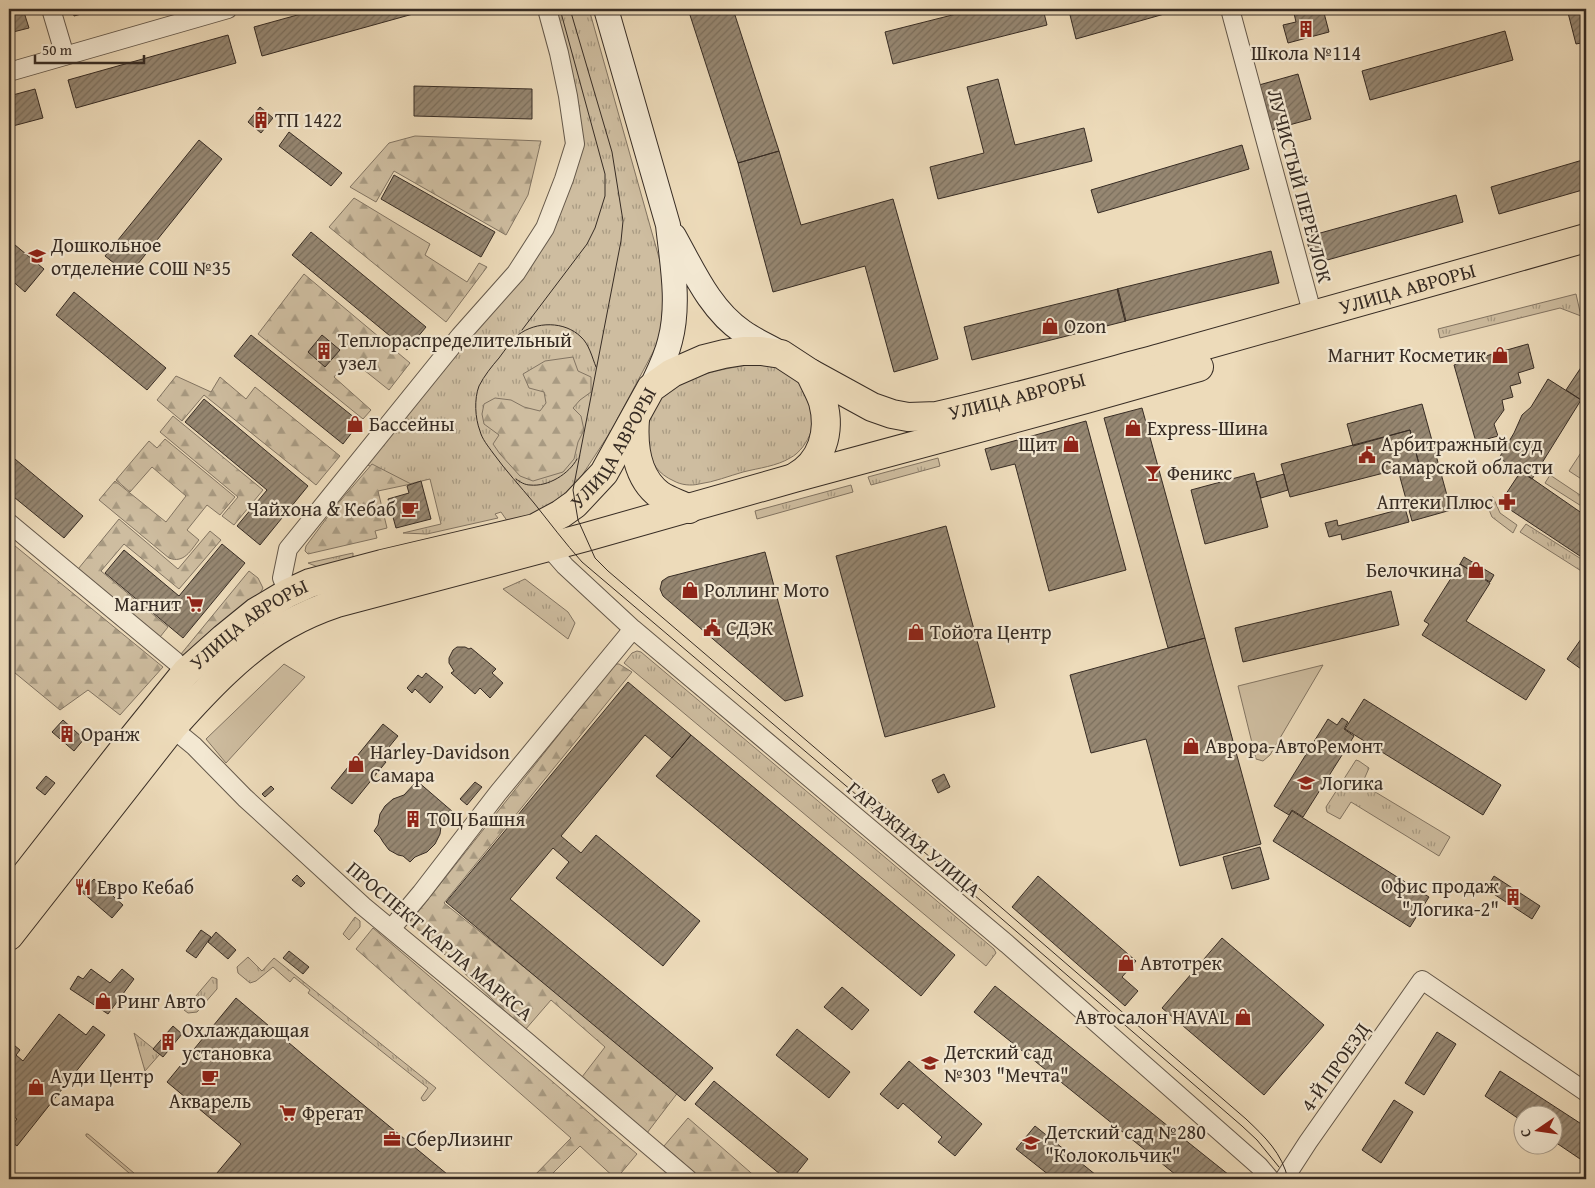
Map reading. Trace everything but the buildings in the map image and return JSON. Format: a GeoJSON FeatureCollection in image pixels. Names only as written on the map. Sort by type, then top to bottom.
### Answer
{"type":"FeatureCollection","features":[{"type":"Feature","properties":{"kind":"main road"},"geometry":{"type":"LineString","coordinates":[[606,9],[668,225],[674,284],[673,323],[670,343],[651,388]]}},
{"type":"Feature","properties":{"kind":"main road"},"geometry":{"type":"LineString","coordinates":[[668,225],[714,305],[742,332],[781,354]]}},
{"type":"Feature","properties":{"kind":"main road","name":"УЛИЦА АВРОРЫ"},"geometry":{"type":"LineString","coordinates":[[9,936],[172,728],[201,695],[257,645],[285,626],[312,612],[541,537],[561,514],[575,504],[604,473],[651,388],[672,373],[704,359],[743,351],[781,354],[810,373],[872,407],[908,417],[930,417],[964,410],[1313,316],[1586,238]]}},
{"type":"Feature","properties":{"kind":"main road","name":"УЛИЦА АВРОРЫ"},"geometry":{"type":"LineString","coordinates":[[9,896],[186,672],[256,612],[288,593],[310,583],[339,575],[689,508],[1067,405],[1586,257]]}},
{"type":"Feature","properties":{"kind":"main road"},"geometry":{"type":"LineString","coordinates":[[794,478],[806,472],[813,465],[824,436],[825,412],[810,373]]}},
{"type":"Feature","properties":{"kind":"main road"},"geometry":{"type":"LineString","coordinates":[[635,419],[636,452],[644,475],[661,495],[689,508]]}},
{"type":"Feature","properties":{"kind":"street"},"geometry":{"type":"LineString","coordinates":[[51,9],[65,56]]}},
{"type":"Feature","properties":{"kind":"street"},"geometry":{"type":"LineString","coordinates":[[9,72],[228,9]]}},
{"type":"Feature","properties":{"kind":"street"},"geometry":{"type":"LineString","coordinates":[[288,593],[282,578],[288,549],[460,336],[516,272],[545,228],[575,144],[568,96],[547,9]]}},
{"type":"Feature","properties":{"kind":"street","name":"ЛУЧИСТЫЙ ПЕРЕУЛОК"},"geometry":{"type":"LineString","coordinates":[[1230,9],[1313,316]]}},
{"type":"Feature","properties":{"kind":"street"},"geometry":{"type":"LineString","coordinates":[[9,523],[186,672]]}},
{"type":"Feature","properties":{"kind":"street","name":"ГАРАЖНАЯ УЛИЦА"},"geometry":{"type":"LineString","coordinates":[[541,537],[564,566],[632,629],[1007,944],[1259,1166],[1270,1179]]}},
{"type":"Feature","properties":{"kind":"street"},"geometry":{"type":"LineString","coordinates":[[391,929],[422,893],[498,793],[632,629]]}},
{"type":"Feature","properties":{"kind":"street","name":"ПРОСПЕКТ КАРЛА МАРКСА"},"geometry":{"type":"LineString","coordinates":[[172,728],[194,746],[245,798],[325,873],[688,1179]]}},
{"type":"Feature","properties":{"kind":"street","name":"4-Й ПРОЕЗД"},"geometry":{"type":"LineString","coordinates":[[1284,1179],[1422,980],[1586,1092]]}},
{"type":"Feature","properties":{"kind":"green space"},"geometry":{"type":"Polygon","coordinates":[[[550,9],[589,9],[665,279],[660,339],[611,431],[581,477],[556,503],[510,525],[501,512],[495,514],[498,518],[427,534],[403,533],[441,524],[430,479],[405,485],[366,464],[552,229],[576,112],[550,9]]]}},
{"type":"Feature","properties":{"kind":"green space"},"geometry":{"type":"Polygon","coordinates":[[[415,136],[541,141],[528,195],[506,235],[394,171],[376,202],[350,187],[389,143],[415,136]]]}},
{"type":"Feature","properties":{"kind":"green space"},"geometry":{"type":"Polygon","coordinates":[[[354,198],[430,244],[425,255],[467,282],[479,263],[487,267],[446,322],[329,227],[354,198]]]}},
{"type":"Feature","properties":{"kind":"green space"},"geometry":{"type":"Polygon","coordinates":[[[304,274],[410,363],[389,390],[349,358],[334,377],[371,410],[363,419],[258,334],[304,274]]]}},
{"type":"Feature","properties":{"kind":"green space"},"geometry":{"type":"Polygon","coordinates":[[[1576,294],[1581,316],[1560,308],[1440,338],[1438,329],[1576,294]]]}},
{"type":"Feature","properties":{"kind":"green space"},"geometry":{"type":"Polygon","coordinates":[[[573,357],[578,371],[591,377],[591,392],[573,408],[581,416],[584,430],[578,442],[574,459],[563,472],[533,481],[520,476],[493,444],[499,435],[484,424],[482,414],[484,404],[495,398],[511,400],[524,407],[540,411],[546,403],[544,392],[529,388],[523,374],[545,361],[573,357]]]}},
{"type":"Feature","properties":{"kind":"green space"},"geometry":{"type":"Polygon","coordinates":[[[748,365],[773,365],[807,387],[813,421],[811,432],[803,447],[794,456],[785,461],[705,483],[683,484],[668,478],[653,463],[648,447],[647,426],[653,409],[663,396],[677,386],[694,378],[712,372],[748,365]]]}},
{"type":"Feature","properties":{"kind":"green space"},"geometry":{"type":"Polygon","coordinates":[[[176,376],[211,392],[220,377],[246,399],[255,387],[340,456],[316,485],[204,395],[182,421],[157,400],[176,376]]]}},
{"type":"Feature","properties":{"kind":"green space"},"geometry":{"type":"Polygon","coordinates":[[[173,416],[263,490],[234,525],[222,516],[238,497],[160,432],[173,416]]]}},
{"type":"Feature","properties":{"kind":"green space"},"geometry":{"type":"Polygon","coordinates":[[[165,439],[235,497],[220,515],[207,505],[187,530],[199,540],[187,555],[179,559],[169,558],[99,500],[115,481],[166,522],[186,496],[152,467],[130,492],[116,480],[149,441],[157,448],[165,439]]]}},
{"type":"Feature","properties":{"kind":"green space"},"geometry":{"type":"Polygon","coordinates":[[[1586,445],[1586,482],[1569,471],[1586,445]]]}},
{"type":"Feature","properties":{"kind":"green space"},"geometry":{"type":"Polygon","coordinates":[[[938,458],[940,466],[871,485],[868,477],[938,458]]]}},
{"type":"Feature","properties":{"kind":"green space"},"geometry":{"type":"Polygon","coordinates":[[[372,464],[411,484],[378,491],[387,528],[375,531],[377,538],[308,554],[305,551],[306,546],[335,507],[372,464]]]}},
{"type":"Feature","properties":{"kind":"green space"},"geometry":{"type":"Polygon","coordinates":[[[1550,475],[1586,499],[1586,509],[1545,483],[1550,475]]]}},
{"type":"Feature","properties":{"kind":"green space"},"geometry":{"type":"Polygon","coordinates":[[[851,485],[853,492],[757,519],[755,511],[851,485]]]}},
{"type":"Feature","properties":{"kind":"green space"},"geometry":{"type":"Polygon","coordinates":[[[1493,497],[1500,513],[1517,525],[1513,533],[1492,517],[1485,500],[1493,497]]]}},
{"type":"Feature","properties":{"kind":"green space"},"geometry":{"type":"Polygon","coordinates":[[[119,519],[178,569],[210,531],[221,540],[179,589],[124,544],[101,571],[168,627],[156,642],[74,574],[119,519]]]}},
{"type":"Feature","properties":{"kind":"green space"},"geometry":{"type":"Polygon","coordinates":[[[1526,524],[1586,562],[1586,574],[1520,532],[1526,524]]]}},
{"type":"Feature","properties":{"kind":"green space"},"geometry":{"type":"Polygon","coordinates":[[[9,541],[163,667],[120,715],[88,690],[60,710],[9,668],[9,541]]]}},
{"type":"Feature","properties":{"kind":"green space"},"geometry":{"type":"Polygon","coordinates":[[[353,553],[353,559],[318,567],[308,563],[353,553]]]}},
{"type":"Feature","properties":{"kind":"green space"},"geometry":{"type":"Polygon","coordinates":[[[249,571],[258,578],[263,588],[255,603],[188,655],[181,654],[249,571]]]}},
{"type":"Feature","properties":{"kind":"green space"},"geometry":{"type":"Polygon","coordinates":[[[525,579],[568,612],[575,623],[568,639],[503,589],[525,579]]]}},
{"type":"Feature","properties":{"kind":"green space"},"geometry":{"type":"Polygon","coordinates":[[[641,652],[994,949],[996,953],[986,966],[624,663],[632,653],[641,652]]]}},
{"type":"Feature","properties":{"kind":"green space"},"geometry":{"type":"Polygon","coordinates":[[[284,664],[305,677],[226,763],[206,739],[284,664]]]}},
{"type":"Feature","properties":{"kind":"green space"},"geometry":{"type":"Polygon","coordinates":[[[615,664],[619,664],[632,672],[444,903],[679,1091],[647,1133],[582,1077],[605,1047],[551,1000],[525,1030],[410,922],[615,664]]]}},
{"type":"Feature","properties":{"kind":"green space"},"geometry":{"type":"Polygon","coordinates":[[[1323,665],[1270,755],[1263,761],[1256,759],[1238,686],[1323,665]]]}},
{"type":"Feature","properties":{"kind":"green space"},"geometry":{"type":"Polygon","coordinates":[[[1356,760],[1369,768],[1362,784],[1450,837],[1439,856],[1351,802],[1340,819],[1327,812],[1326,807],[1356,760]]]}},
{"type":"Feature","properties":{"kind":"green space"},"geometry":{"type":"Polygon","coordinates":[[[355,917],[360,921],[360,927],[349,940],[343,934],[355,917]]]}},
{"type":"Feature","properties":{"kind":"green space"},"geometry":{"type":"Polygon","coordinates":[[[373,928],[637,1154],[616,1179],[580,1146],[547,1179],[531,1179],[571,1138],[356,949],[373,928]]]}},
{"type":"Feature","properties":{"kind":"green space"},"geometry":{"type":"Polygon","coordinates":[[[248,957],[262,971],[274,958],[436,1088],[423,1101],[421,1098],[428,1088],[308,993],[310,990],[294,977],[290,982],[273,967],[256,981],[250,983],[238,973],[237,967],[248,957]]]}},
{"type":"Feature","properties":{"kind":"green space"},"geometry":{"type":"Polygon","coordinates":[[[212,977],[217,979],[217,989],[197,1012],[188,1013],[184,1010],[212,977]]]}},
{"type":"Feature","properties":{"kind":"green space"},"geometry":{"type":"Polygon","coordinates":[[[134,1033],[160,1054],[145,1071],[134,1033]]]}},
{"type":"Feature","properties":{"kind":"green space"},"geometry":{"type":"Polygon","coordinates":[[[688,1118],[758,1179],[702,1179],[664,1146],[688,1118]]]}},
{"type":"Feature","properties":{"kind":"green space"},"geometry":{"type":"Polygon","coordinates":[[[86,1134],[88,1134],[141,1179],[136,1179],[86,1134]]]}},
{"type":"Feature","properties":{"kind":"tram line"},"geometry":{"type":"LineString","coordinates":[[522,330],[587,244],[595,228],[605,196],[605,174],[560,9]]}},
{"type":"Feature","properties":{"kind":"tram line"},"geometry":{"type":"LineString","coordinates":[[570,9],[612,152],[623,221],[621,241],[573,490],[578,520],[595,558],[1246,1119],[1277,1153],[1288,1179]]}},
{"type":"Feature","properties":{"kind":"tram line"},"geometry":{"type":"LineString","coordinates":[[596,367],[586,343],[574,332],[559,326],[542,325],[533,327],[525,330],[510,343],[483,379],[476,397],[477,420],[485,442],[576,555],[1242,1126],[1257,1140],[1279,1167]]}},
{"type":"Feature","properties":{"kind":"tram line"},"geometry":{"type":"LineString","coordinates":[[516,479],[528,485],[551,482],[569,470],[577,459]]}},
{"type":"Feature","properties":{"kind":"place","name":"Школа №114"},"geometry":{"type":"Point","coordinates":[1306,29]}},
{"type":"Feature","properties":{"kind":"place","name":"ТП 1422"},"geometry":{"type":"Point","coordinates":[261,120]}},
{"type":"Feature","properties":{"kind":"place","name":"Дошкольное отделение СОШ №35"},"geometry":{"type":"Point","coordinates":[37,256]}},
{"type":"Feature","properties":{"kind":"place","name":"Ozon"},"geometry":{"type":"Point","coordinates":[1050,326]}},
{"type":"Feature","properties":{"kind":"place","name":"Теплораспределительный узел"},"geometry":{"type":"Point","coordinates":[324,351]}},
{"type":"Feature","properties":{"kind":"place","name":"Магнит Косметик"},"geometry":{"type":"Point","coordinates":[1500,355]}},
{"type":"Feature","properties":{"kind":"place","name":"Бассейны"},"geometry":{"type":"Point","coordinates":[355,424]}},
{"type":"Feature","properties":{"kind":"place","name":"Express-Шина"},"geometry":{"type":"Point","coordinates":[1133,428]}},
{"type":"Feature","properties":{"kind":"place","name":"Щит"},"geometry":{"type":"Point","coordinates":[1071,444]}},
{"type":"Feature","properties":{"kind":"place","name":"Арбитражный суд Самарской области"},"geometry":{"type":"Point","coordinates":[1367,455]}},
{"type":"Feature","properties":{"kind":"place","name":"Феникс"},"geometry":{"type":"Point","coordinates":[1153,473]}},
{"type":"Feature","properties":{"kind":"place","name":"Аптеки Плюс"},"geometry":{"type":"Point","coordinates":[1507,502]}},
{"type":"Feature","properties":{"kind":"place","name":"Чайхона & Кебаб"},"geometry":{"type":"Point","coordinates":[410,509]}},
{"type":"Feature","properties":{"kind":"place","name":"Белочкина"},"geometry":{"type":"Point","coordinates":[1476,570]}},
{"type":"Feature","properties":{"kind":"place","name":"Роллинг Мото"},"geometry":{"type":"Point","coordinates":[690,590]}},
{"type":"Feature","properties":{"kind":"place","name":"Магнит"},"geometry":{"type":"Point","coordinates":[195,604]}},
{"type":"Feature","properties":{"kind":"place","name":"СДЭК"},"geometry":{"type":"Point","coordinates":[712,628]}},
{"type":"Feature","properties":{"kind":"place","name":"Тойота Центр"},"geometry":{"type":"Point","coordinates":[916,632]}},
{"type":"Feature","properties":{"kind":"place","name":"Оранж"},"geometry":{"type":"Point","coordinates":[67,734]}},
{"type":"Feature","properties":{"kind":"place","name":"Аврора-АвтоРемонт"},"geometry":{"type":"Point","coordinates":[1191,746]}},
{"type":"Feature","properties":{"kind":"place","name":"Harley-Davidson Самара"},"geometry":{"type":"Point","coordinates":[356,764]}},
{"type":"Feature","properties":{"kind":"place","name":"Логика"},"geometry":{"type":"Point","coordinates":[1306,783]}},
{"type":"Feature","properties":{"kind":"place","name":"ТОЦ Башня"},"geometry":{"type":"Point","coordinates":[413,819]}},
{"type":"Feature","properties":{"kind":"place","name":"Евро Кебаб"},"geometry":{"type":"Point","coordinates":[83,887]}},
{"type":"Feature","properties":{"kind":"place","name":"Офис продаж \"Логика-2\""},"geometry":{"type":"Point","coordinates":[1513,897]}},
{"type":"Feature","properties":{"kind":"place","name":"Автотрек"},"geometry":{"type":"Point","coordinates":[1126,963]}},
{"type":"Feature","properties":{"kind":"place","name":"Ринг Авто"},"geometry":{"type":"Point","coordinates":[103,1001]}},
{"type":"Feature","properties":{"kind":"place","name":"Автосалон HAVAL"},"geometry":{"type":"Point","coordinates":[1243,1017]}},
{"type":"Feature","properties":{"kind":"place","name":"Охлаждающая установка"},"geometry":{"type":"Point","coordinates":[168,1042]}},
{"type":"Feature","properties":{"kind":"place","name":"Детский сад №303 \"Мечта\""},"geometry":{"type":"Point","coordinates":[930,1063]}},
{"type":"Feature","properties":{"kind":"place","name":"Акварель"},"geometry":{"type":"Point","coordinates":[210,1077]}},
{"type":"Feature","properties":{"kind":"place","name":"Ауди Центр Самара"},"geometry":{"type":"Point","coordinates":[36,1087]}},
{"type":"Feature","properties":{"kind":"place","name":"Фрегат"},"geometry":{"type":"Point","coordinates":[288,1113]}},
{"type":"Feature","properties":{"kind":"place","name":"СберЛизинг"},"geometry":{"type":"Point","coordinates":[392,1139]}},
{"type":"Feature","properties":{"kind":"place","name":"Детский сад №280 \"Колокольчик\""},"geometry":{"type":"Point","coordinates":[1031,1143]}}]}
